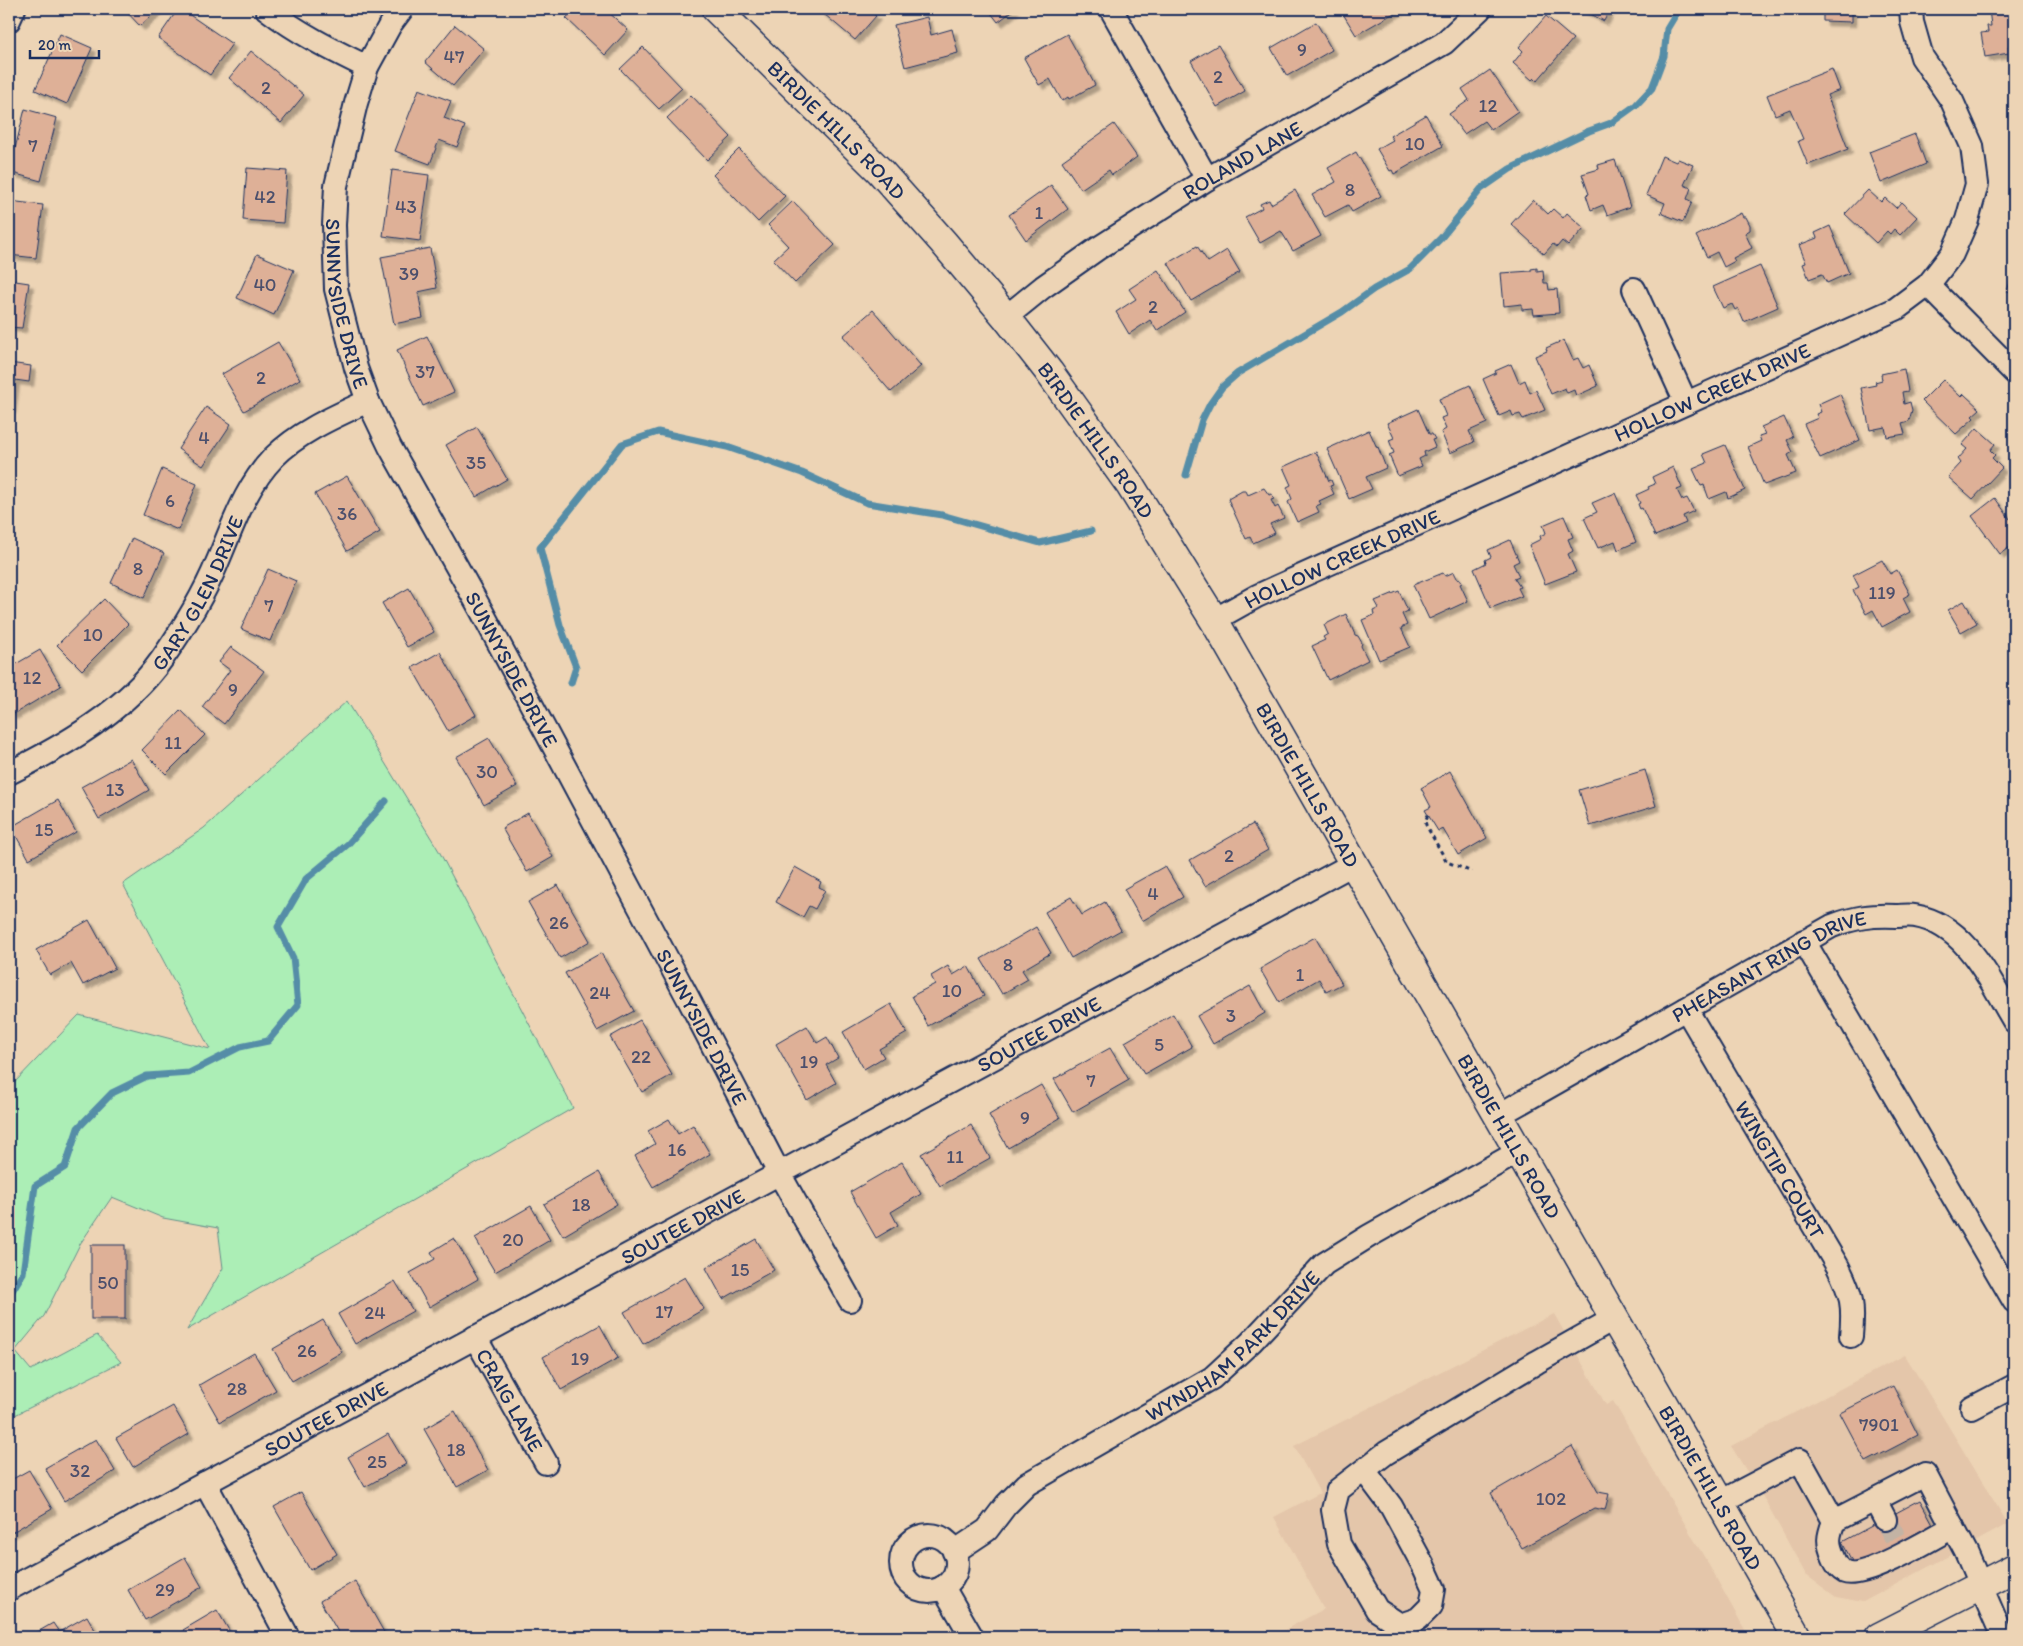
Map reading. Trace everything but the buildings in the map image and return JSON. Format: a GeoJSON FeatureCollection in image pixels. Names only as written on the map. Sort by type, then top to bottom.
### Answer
{"type":"FeatureCollection","features":[{"type":"Feature","properties":{"kind":"main road","name":"BIRDIE HILLS ROAD"},"geometry":{"type":"LineString","coordinates":[[716,9],[879,170],[943,242],[1049,372],[1130,485],[1214,620],[1355,863],[1797,1637]]}},
{"type":"Feature","properties":{"kind":"main road"},"geometry":{"type":"LineString","coordinates":[[1879,1637],[2014,1568]]}},
{"type":"Feature","properties":{"kind":"main road"},"geometry":{"type":"LineString","coordinates":[[1918,1637],[1940,1606]]}},
{"type":"Feature","properties":{"kind":"street"},"geometry":{"type":"LineString","coordinates":[[9,20],[14,9]]}},
{"type":"Feature","properties":{"kind":"street"},"geometry":{"type":"LineString","coordinates":[[267,9],[290,26],[326,47],[367,67]]}},
{"type":"Feature","properties":{"kind":"street","name":"SUNNYSIDE DRIVE"},"geometry":{"type":"LineString","coordinates":[[402,9],[390,25],[367,67],[356,103],[336,186],[334,225],[336,289],[356,368],[368,401],[390,447],[495,636],[779,1173],[850,1300]]}},
{"type":"Feature","properties":{"kind":"street"},"geometry":{"type":"LineString","coordinates":[[1111,9],[1207,179]]}},
{"type":"Feature","properties":{"kind":"street","name":"ROLAND LANE"},"geometry":{"type":"LineString","coordinates":[[1006,317],[1043,287],[1097,249],[1207,179],[1444,43],[1480,9]]}},
{"type":"Feature","properties":{"kind":"street","name":"HOLLOW CREEK DRIVE"},"geometry":{"type":"LineString","coordinates":[[1214,620],[1257,596],[1896,309],[1928,285],[1952,254],[1967,220],[1977,184],[1972,146],[1952,102],[1922,57],[1912,22],[1912,9]]}},
{"type":"Feature","properties":{"kind":"street"},"geometry":{"type":"LineString","coordinates":[[1928,285],[2014,372]]}},
{"type":"Feature","properties":{"kind":"street"},"geometry":{"type":"LineString","coordinates":[[1634,288],[1686,403]]}},
{"type":"Feature","properties":{"kind":"street","name":"GARY GLEN DRIVE"},"geometry":{"type":"LineString","coordinates":[[9,773],[86,731],[135,690],[161,660],[187,621],[216,565],[236,513],[256,480],[274,457],[301,436],[332,418],[368,401]]}},
{"type":"Feature","properties":{"kind":"street","name":"SOUTEE DRIVE"},"geometry":{"type":"LineString","coordinates":[[9,1589],[1355,863]]}},
{"type":"Feature","properties":{"kind":"street","name":"PHEASANT RING DRIVE"},"geometry":{"type":"LineString","coordinates":[[1499,1115],[1832,926],[1853,918],[1872,915],[1914,916],[1929,920],[1946,928],[1976,957],[2014,1021]]}},
{"type":"Feature","properties":{"kind":"street"},"geometry":{"type":"LineString","coordinates":[[1804,942],[2014,1301]]}},
{"type":"Feature","properties":{"kind":"street","name":"WINGTIP COURT"},"geometry":{"type":"LineString","coordinates":[[1686,1008],[1838,1267],[1849,1290],[1854,1310],[1852,1336]]}},
{"type":"Feature","properties":{"kind":"street","name":"WYNDHAM PARK DRIVE"},"geometry":{"type":"LineString","coordinates":[[954,1552],[987,1530],[1006,1505],[1027,1484],[1212,1378],[1251,1342],[1324,1264],[1369,1236],[1520,1151]]}},
{"type":"Feature","properties":{"kind":"street"},"geometry":{"type":"LineString","coordinates":[[1364,1470],[1390,1506],[1423,1565],[1434,1589],[1431,1606],[1418,1618],[1400,1625],[1378,1610],[1338,1544],[1333,1510],[1338,1490],[1386,1453],[1615,1318]]}},
{"type":"Feature","properties":{"kind":"street","name":"CRAIG LANE"},"geometry":{"type":"LineString","coordinates":[[475,1337],[546,1463]]}},
{"type":"Feature","properties":{"kind":"street"},"geometry":{"type":"LineString","coordinates":[[1972,1408],[2014,1386]]}},
{"type":"Feature","properties":{"kind":"street"},"geometry":{"type":"LineString","coordinates":[[1720,1502],[1800,1460],[1834,1521],[1828,1538],[1838,1567],[1846,1573],[1857,1573],[1881,1565],[1901,1548],[1953,1527]]}},
{"type":"Feature","properties":{"kind":"street"},"geometry":{"type":"LineString","coordinates":[[1834,1521],[1880,1510],[1925,1474],[1966,1552],[2004,1637]]}},
{"type":"Feature","properties":{"kind":"street"},"geometry":{"type":"LineString","coordinates":[[205,1484],[288,1637]]}},
{"type":"Feature","properties":{"kind":"street"},"geometry":{"type":"LineString","coordinates":[[934,1536],[943,1539],[954,1552],[957,1563],[955,1573],[943,1588],[925,1591],[917,1589],[909,1584],[904,1577],[901,1560],[909,1544],[916,1538],[934,1536]]}},
{"type":"Feature","properties":{"kind":"street"},"geometry":{"type":"LineString","coordinates":[[943,1588],[972,1637]]}},
{"type":"Feature","properties":{"kind":"path"},"geometry":{"type":"LineString","coordinates":[[1428,815],[1425,821],[1426,825],[1447,862],[1472,872]]}},
{"type":"Feature","properties":{"kind":"shaded area"},"geometry":{"type":"Polygon","coordinates":[[[1554,1314],[1606,1405],[1613,1401],[1749,1637],[1271,1637],[1324,1609],[1274,1517],[1320,1493],[1294,1446],[1554,1314]]]}},
{"type":"Feature","properties":{"kind":"shaded area"},"geometry":{"type":"Polygon","coordinates":[[[1905,1355],[2008,1524],[1863,1602],[1836,1597],[1806,1575],[1766,1502],[1731,1446],[1905,1355]]]}},
{"type":"Feature","properties":{"kind":"green space"},"geometry":{"type":"Polygon","coordinates":[[[347,701],[439,851],[573,1108],[187,1330],[223,1268],[218,1228],[163,1218],[112,1197],[80,1244],[44,1316],[15,1351],[31,1370],[97,1335],[121,1362],[9,1418],[9,1086],[79,1015],[210,1049],[123,884],[204,828],[347,701]]]}},
{"type":"Feature","properties":{"kind":"waterway"},"geometry":{"type":"LineString","coordinates":[[1186,475],[1202,420],[1210,404],[1222,387],[1238,373],[1342,312],[1374,289],[1410,269],[1441,238],[1481,189],[1510,169],[1589,131],[1611,123],[1636,105],[1652,88],[1664,56],[1667,29],[1679,9]]}},
{"type":"Feature","properties":{"kind":"waterway"},"geometry":{"type":"LineString","coordinates":[[571,683],[576,667],[560,625],[540,548],[622,444],[658,432],[727,447],[802,473],[867,503],[942,515],[1040,543],[1091,531]]}},
{"type":"Feature","properties":{"kind":"waterway"},"geometry":{"type":"LineString","coordinates":[[9,1296],[23,1273],[35,1186],[65,1167],[78,1128],[112,1093],[147,1076],[189,1073],[240,1047],[268,1041],[298,1005],[293,958],[278,927],[306,879],[348,844],[386,801]]}},
{"type":"Feature","properties":{"kind":"tunnel"},"geometry":{"type":"LineString","coordinates":[[1885,1519],[1898,1543]]}}]}
